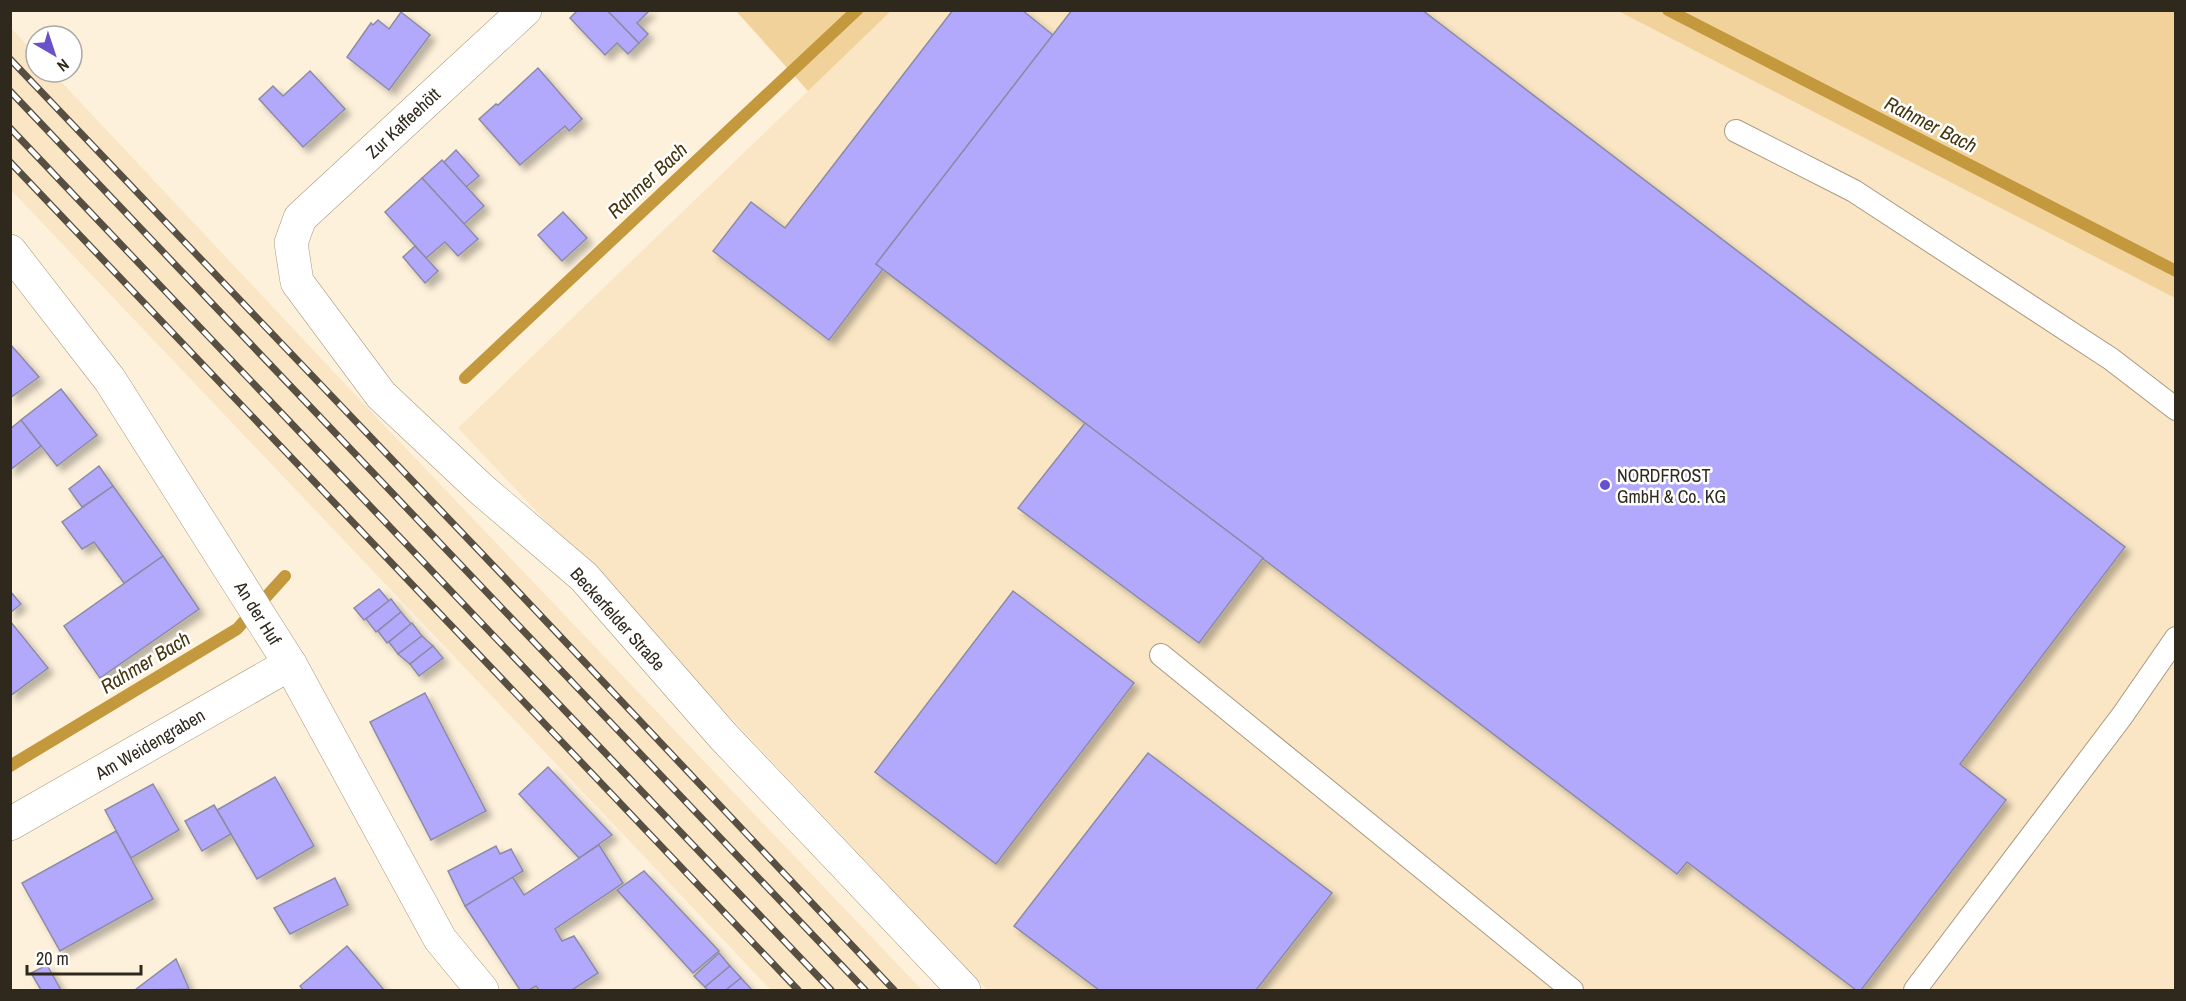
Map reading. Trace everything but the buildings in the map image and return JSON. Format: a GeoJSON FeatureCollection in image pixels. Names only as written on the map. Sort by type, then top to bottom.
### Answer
{"type":"FeatureCollection","features":[{"type":"Feature","properties":{"kind":"street","name":"Zur Kaffeehött"},"geometry":{"type":"LineString","coordinates":[[291,243],[300,218],[525,10]]}},
{"type":"Feature","properties":{"kind":"street","name":"Beckerfelder Straße"},"geometry":{"type":"LineString","coordinates":[[291,243],[297,282],[381,395],[481,489],[584,577],[723,736],[964,990]]}},
{"type":"Feature","properties":{"kind":"street","name":"An der Huf"},"geometry":{"type":"LineString","coordinates":[[10,251],[110,380],[290,664],[440,939],[482,990]]}},
{"type":"Feature","properties":{"kind":"street","name":"Am Weidengraben"},"geometry":{"type":"LineString","coordinates":[[10,824],[290,664]]}},
{"type":"Feature","properties":{"kind":"lane"},"geometry":{"type":"LineString","coordinates":[[1736,131],[1854,191],[2111,358],[2175,409]]}},
{"type":"Feature","properties":{"kind":"lane"},"geometry":{"type":"LineString","coordinates":[[1916,990],[2122,716],[2175,638]]}},
{"type":"Feature","properties":{"kind":"lane"},"geometry":{"type":"LineString","coordinates":[[1161,655],[1572,990]]}},
{"type":"Feature","properties":{"kind":"shaded area"},"geometry":{"type":"Polygon","coordinates":[[[736,11],[891,11],[808,91],[736,11]]]}},
{"type":"Feature","properties":{"kind":"shaded area"},"geometry":{"type":"Polygon","coordinates":[[[891,11],[1618,11],[2175,298],[2175,990],[987,990],[458,428],[891,11]]]}},
{"type":"Feature","properties":{"kind":"shaded area"},"geometry":{"type":"Polygon","coordinates":[[[1618,11],[2175,11],[2175,298],[1618,11]]]}},
{"type":"Feature","properties":{"kind":"shaded area"},"geometry":{"type":"Polygon","coordinates":[[[11,28],[24,42],[24,84],[63,84],[380,421],[922,990],[771,990],[11,190],[11,28]]]}},
{"type":"Feature","properties":{"kind":"waterway","name":"Rahmer Bach"},"geometry":{"type":"LineString","coordinates":[[465,378],[857,10]]}},
{"type":"Feature","properties":{"kind":"waterway","name":"Rahmer Bach"},"geometry":{"type":"LineString","coordinates":[[1668,10],[2176,271]]}},
{"type":"Feature","properties":{"kind":"waterway","name":"Rahmer Bach"},"geometry":{"type":"LineString","coordinates":[[10,766],[237,629],[285,576]]}},
{"type":"Feature","properties":{"kind":"railway"},"geometry":{"type":"LineString","coordinates":[[10,59],[894,990]]}},
{"type":"Feature","properties":{"kind":"railway"},"geometry":{"type":"LineString","coordinates":[[10,91],[865,990]]}},
{"type":"Feature","properties":{"kind":"railway"},"geometry":{"type":"LineString","coordinates":[[10,128],[831,990]]}},
{"type":"Feature","properties":{"kind":"railway"},"geometry":{"type":"LineString","coordinates":[[10,162],[798,990]]}},
{"type":"Feature","properties":{"kind":"place","name":"NORDFROST GmbH & Co. KG"},"geometry":{"type":"Point","coordinates":[1605,485]}}]}
